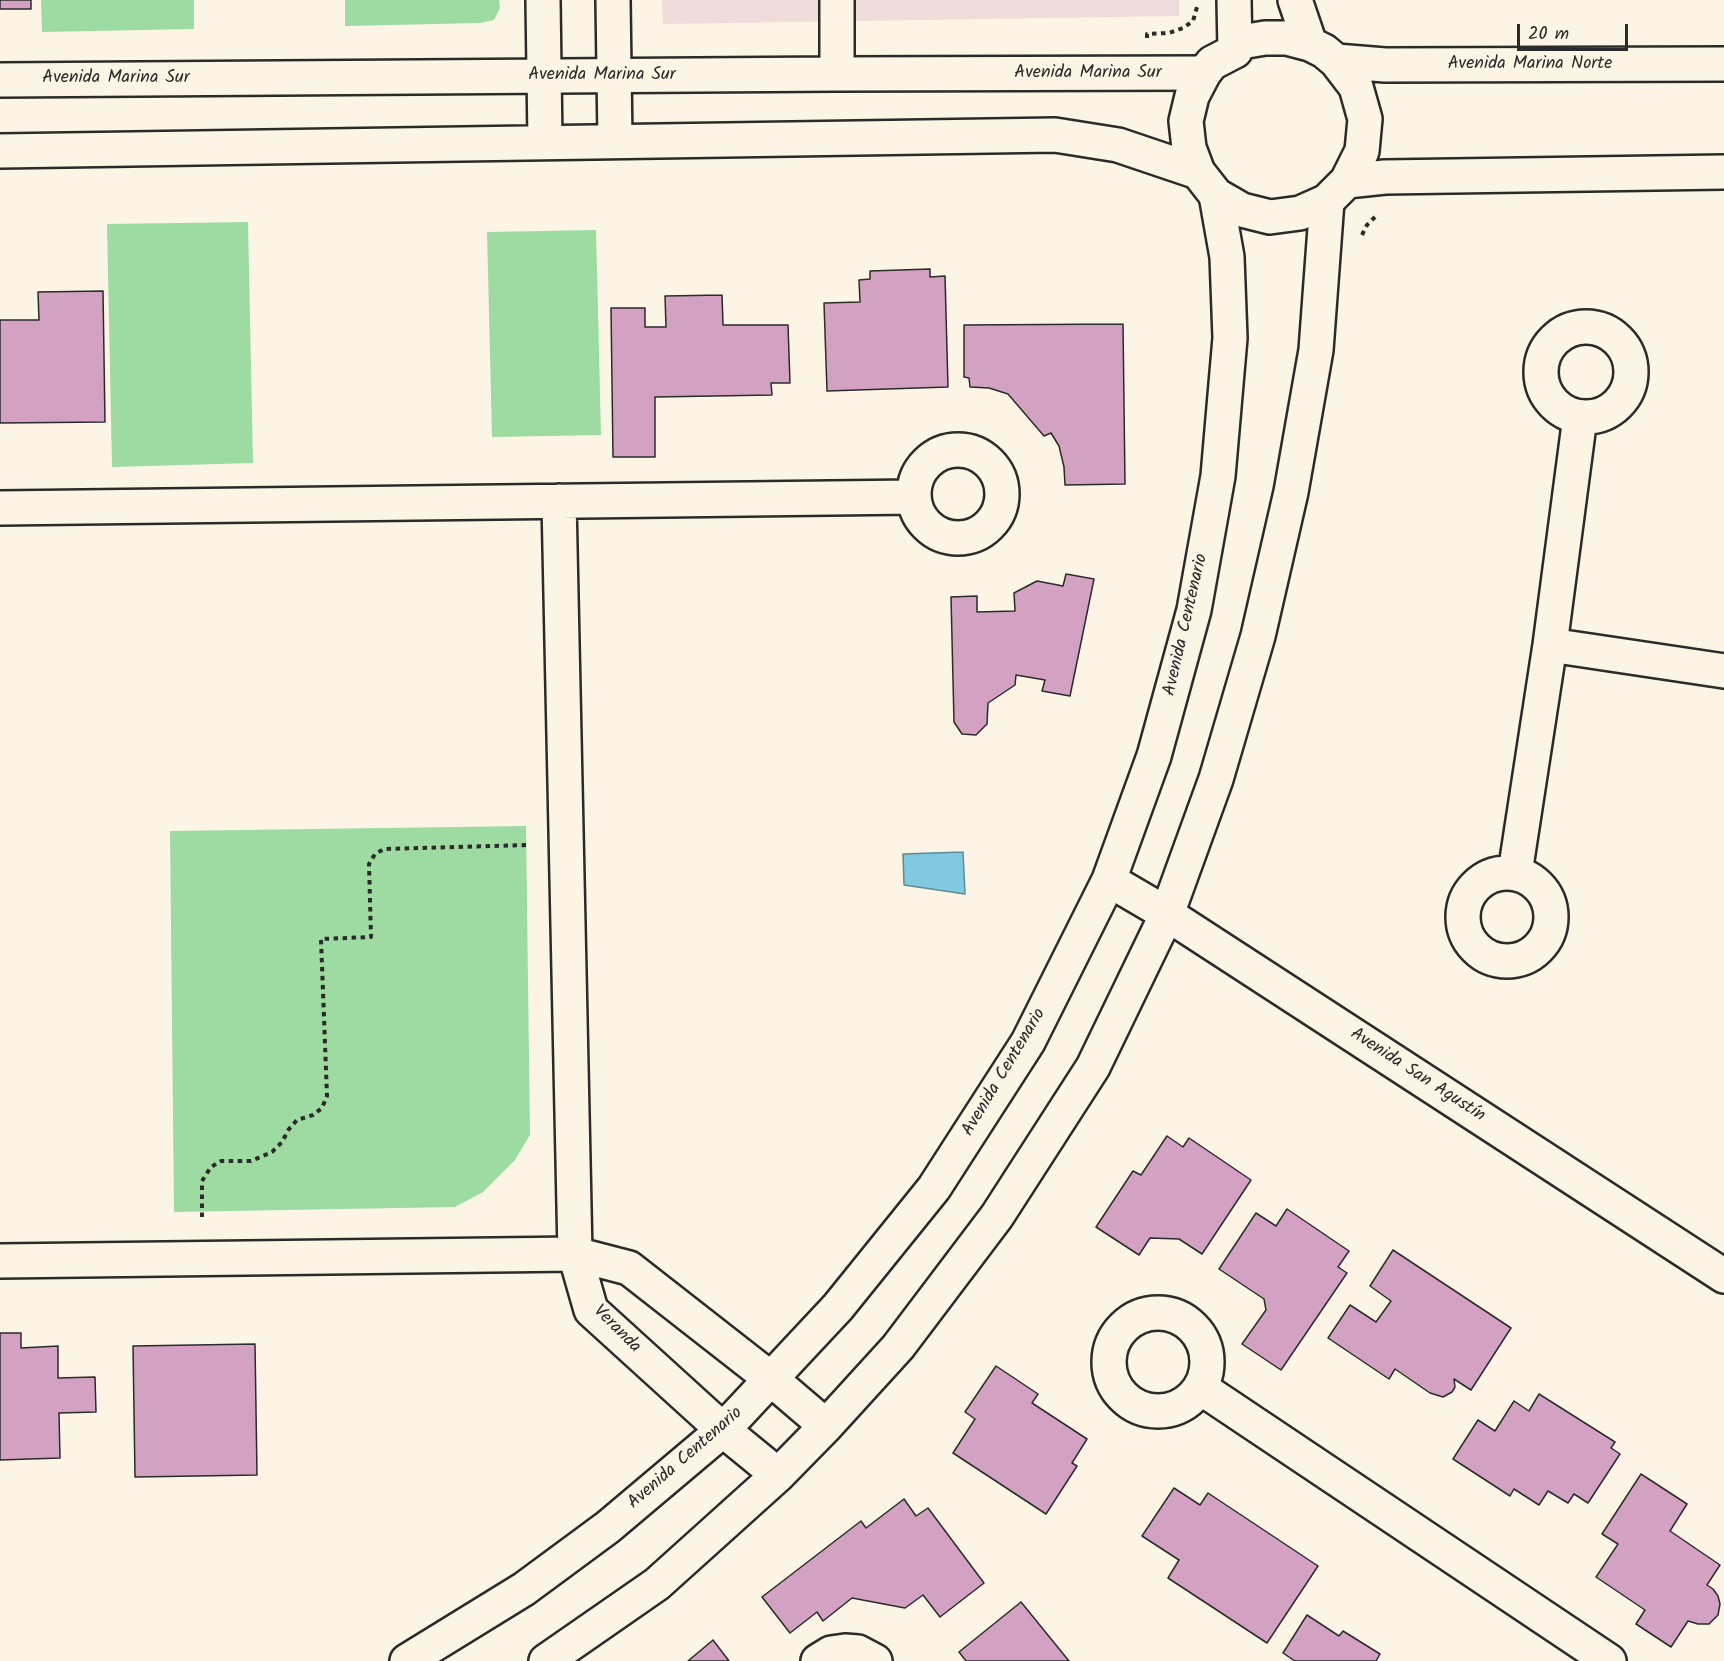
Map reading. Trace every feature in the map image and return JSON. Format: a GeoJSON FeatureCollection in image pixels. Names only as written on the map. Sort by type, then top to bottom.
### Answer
{"type":"FeatureCollection","features":[{"type":"Feature","properties":{"kind":"street"},"geometry":{"type":"LineString","coordinates":[[543,0],[545,142]]}},
{"type":"Feature","properties":{"kind":"street"},"geometry":{"type":"LineString","coordinates":[[613,0],[615,141]]}},
{"type":"Feature","properties":{"kind":"street"},"geometry":{"type":"LineString","coordinates":[[837,0],[837,74]]}},
{"type":"Feature","properties":{"kind":"street"},"geometry":{"type":"LineString","coordinates":[[1234,0],[1235,51]]}},
{"type":"Feature","properties":{"kind":"street"},"geometry":{"type":"LineString","coordinates":[[546,1661],[657,1584],[778,1475],[898,1347],[997,1216],[1093,1067],[1167,914],[1220,768],[1258,636],[1291,492],[1316,350],[1337,191],[1362,151],[1365,119],[1356,87],[1323,52],[1295,0]]}},
{"type":"Feature","properties":{"kind":"street"},"geometry":{"type":"LineString","coordinates":[[1235,51],[1235,43],[1265,38],[1287,38],[1323,52]]}},
{"type":"Feature","properties":{"kind":"street"},"geometry":{"type":"LineString","coordinates":[[1207,183],[1189,148],[1186,122],[1192,96],[1204,73],[1212,63],[1235,51]]}},
{"type":"Feature","properties":{"kind":"street","name":"Avenida Marina Norte"},"geometry":{"type":"LineString","coordinates":[[1323,52],[1385,65],[1724,64]]}},
{"type":"Feature","properties":{"kind":"street","name":"Avenida Marina Sur"},"geometry":{"type":"LineString","coordinates":[[0,80],[1204,73]]}},
{"type":"Feature","properties":{"kind":"street"},"geometry":{"type":"LineString","coordinates":[[0,151],[1055,135],[1118,145],[1207,183],[1242,210],[1270,217],[1300,213],[1337,191],[1385,177],[1724,172]]}},
{"type":"Feature","properties":{"kind":"street","name":"Avenida Centenario"},"geometry":{"type":"LineString","coordinates":[[407,1661],[524,1589],[608,1527],[723,1430],[838,1307],[934,1188],[1028,1042],[1109,880],[1154,756],[1194,610],[1218,476],[1230,338],[1227,257],[1207,183]]}},
{"type":"Feature","properties":{"kind":"street"},"geometry":{"type":"LineString","coordinates":[[1515,873],[1550,645],[1580,417]]}},
{"type":"Feature","properties":{"kind":"street"},"geometry":{"type":"LineString","coordinates":[[0,508],[914,497]]}},
{"type":"Feature","properties":{"kind":"street","name":"Veranda"},"geometry":{"type":"LineString","coordinates":[[559,501],[575,1254],[591,1310],[723,1430],[778,1475]]}},
{"type":"Feature","properties":{"kind":"street"},"geometry":{"type":"LineString","coordinates":[[1550,645],[1724,670]]}},
{"type":"Feature","properties":{"kind":"street","name":"Avenida San Agustín"},"geometry":{"type":"LineString","coordinates":[[1109,880],[1167,914],[1724,1276]]}},
{"type":"Feature","properties":{"kind":"street"},"geometry":{"type":"LineString","coordinates":[[0,1261],[575,1254],[629,1268],[771,1379],[826,1426]]}},
{"type":"Feature","properties":{"kind":"street"},"geometry":{"type":"LineString","coordinates":[[1201,1388],[1609,1661]]}},
{"type":"Feature","properties":{"kind":"street"},"geometry":{"type":"LineString","coordinates":[[818,1661],[831,1653],[845,1651],[858,1652],[875,1661]]}},
{"type":"Feature","properties":{"kind":"path"},"geometry":{"type":"LineString","coordinates":[[1143,74],[1147,34],[1169,33],[1183,28],[1193,21],[1198,2]]}},
{"type":"Feature","properties":{"kind":"path"},"geometry":{"type":"LineString","coordinates":[[202,1217],[202,1181],[211,1167],[221,1161],[251,1161],[272,1152],[297,1120],[322,1108],[327,1096],[321,939],[371,938],[369,864],[375,854],[384,849],[531,845]]}},
{"type":"Feature","properties":{"kind":"shaded area"},"geometry":{"type":"Polygon","coordinates":[[[662,0],[1179,0],[1179,16],[663,24],[662,0]]]}},
{"type":"Feature","properties":{"kind":"green space"},"geometry":{"type":"Polygon","coordinates":[[[41,0],[194,0],[194,29],[42,32],[41,0]]]}},
{"type":"Feature","properties":{"kind":"green space"},"geometry":{"type":"Polygon","coordinates":[[[345,0],[499,0],[500,8],[494,20],[480,23],[345,26],[345,0]]]}},
{"type":"Feature","properties":{"kind":"green space"},"geometry":{"type":"Polygon","coordinates":[[[248,222],[253,463],[112,467],[107,224],[248,222]]]}},
{"type":"Feature","properties":{"kind":"green space"},"geometry":{"type":"Polygon","coordinates":[[[596,230],[601,435],[492,437],[487,232],[596,230]]]}},
{"type":"Feature","properties":{"kind":"green space"},"geometry":{"type":"Polygon","coordinates":[[[526,826],[530,1135],[515,1160],[483,1192],[455,1207],[174,1212],[170,831],[526,826]]]}},
{"type":"Feature","properties":{"kind":"water"},"geometry":{"type":"Polygon","coordinates":[[[963,852],[965,894],[904,885],[903,854],[963,852]]]}},
{"type":"Feature","properties":{"kind":"building"},"geometry":{"type":"Polygon","coordinates":[[[0,0],[31,0],[31,9],[0,9],[0,0]]]}},
{"type":"Feature","properties":{"kind":"building"},"geometry":{"type":"Polygon","coordinates":[[[930,269],[930,277],[945,276],[948,387],[827,391],[824,303],[860,302],[859,280],[870,279],[870,271],[930,269]]]}},
{"type":"Feature","properties":{"kind":"building"},"geometry":{"type":"Polygon","coordinates":[[[103,291],[105,422],[0,423],[0,320],[39,320],[38,292],[103,291]]]}},
{"type":"Feature","properties":{"kind":"building"},"geometry":{"type":"Polygon","coordinates":[[[722,295],[723,325],[788,325],[790,383],[771,383],[772,395],[655,397],[655,457],[613,457],[611,308],[645,308],[645,327],[666,327],[665,296],[722,295]]]}},
{"type":"Feature","properties":{"kind":"building"},"geometry":{"type":"Polygon","coordinates":[[[1123,324],[1125,484],[1065,485],[1059,446],[1051,433],[1044,436],[1008,394],[989,388],[970,387],[969,378],[964,377],[964,325],[1123,324]]]}},
{"type":"Feature","properties":{"kind":"building"},"geometry":{"type":"Polygon","coordinates":[[[1066,574],[1094,579],[1070,696],[1042,691],[1045,680],[1016,675],[1015,685],[988,703],[987,724],[976,735],[962,734],[954,722],[951,597],[977,596],[977,612],[1015,611],[1014,593],[1037,581],[1063,586],[1066,574]]]}},
{"type":"Feature","properties":{"kind":"building"},"geometry":{"type":"Polygon","coordinates":[[[1167,1136],[1183,1147],[1189,1138],[1251,1180],[1202,1254],[1179,1239],[1150,1238],[1139,1255],[1096,1227],[1133,1171],[1141,1175],[1167,1136]]]}},
{"type":"Feature","properties":{"kind":"building"},"geometry":{"type":"Polygon","coordinates":[[[1287,1209],[1349,1251],[1338,1267],[1347,1273],[1281,1370],[1242,1344],[1266,1310],[1264,1299],[1219,1269],[1256,1213],[1276,1226],[1287,1209]]]}},
{"type":"Feature","properties":{"kind":"building"},"geometry":{"type":"Polygon","coordinates":[[[1393,1250],[1511,1328],[1471,1390],[1454,1379],[1455,1387],[1452,1392],[1443,1397],[1430,1393],[1395,1369],[1389,1379],[1328,1338],[1350,1305],[1376,1322],[1391,1301],[1370,1286],[1393,1250]]]}},
{"type":"Feature","properties":{"kind":"building"},"geometry":{"type":"Polygon","coordinates":[[[0,1333],[21,1333],[21,1348],[58,1346],[58,1378],[95,1377],[96,1412],[59,1413],[60,1458],[0,1460],[0,1333]]]}},
{"type":"Feature","properties":{"kind":"building"},"geometry":{"type":"Polygon","coordinates":[[[255,1344],[257,1475],[135,1477],[133,1346],[255,1344]]]}},
{"type":"Feature","properties":{"kind":"building"},"geometry":{"type":"Polygon","coordinates":[[[996,1366],[1038,1394],[1032,1403],[1087,1439],[1072,1463],[1077,1466],[1046,1514],[953,1453],[975,1419],[965,1412],[996,1366]]]}},
{"type":"Feature","properties":{"kind":"building"},"geometry":{"type":"Polygon","coordinates":[[[1539,1394],[1615,1442],[1611,1448],[1620,1454],[1588,1503],[1574,1494],[1568,1503],[1548,1491],[1539,1505],[1514,1489],[1510,1496],[1453,1459],[1478,1420],[1495,1431],[1514,1401],[1529,1411],[1539,1394]]]}},
{"type":"Feature","properties":{"kind":"building"},"geometry":{"type":"Polygon","coordinates":[[[1641,1474],[1687,1504],[1670,1531],[1720,1565],[1707,1585],[1718,1596],[1720,1604],[1718,1615],[1709,1624],[1688,1621],[1671,1647],[1636,1624],[1645,1610],[1596,1577],[1618,1544],[1602,1534],[1641,1474]]]}},
{"type":"Feature","properties":{"kind":"building"},"geometry":{"type":"Polygon","coordinates":[[[1174,1488],[1200,1505],[1208,1493],[1318,1566],[1267,1643],[1168,1578],[1179,1560],[1142,1536],[1174,1488]]]}},
{"type":"Feature","properties":{"kind":"building"},"geometry":{"type":"Polygon","coordinates":[[[904,1499],[916,1516],[928,1508],[984,1583],[940,1617],[923,1595],[905,1608],[852,1598],[823,1621],[817,1612],[790,1633],[762,1597],[861,1521],[866,1528],[904,1499]]]}},
{"type":"Feature","properties":{"kind":"building"},"geometry":{"type":"Polygon","coordinates":[[[1021,1602],[1069,1661],[966,1661],[959,1652],[1021,1602]]]}},
{"type":"Feature","properties":{"kind":"building"},"geometry":{"type":"Polygon","coordinates":[[[1307,1615],[1339,1636],[1343,1631],[1380,1654],[1376,1661],[1295,1661],[1283,1653],[1307,1615]]]}},
{"type":"Feature","properties":{"kind":"building"},"geometry":{"type":"Polygon","coordinates":[[[713,1640],[729,1661],[688,1661],[713,1640]]]}}]}
